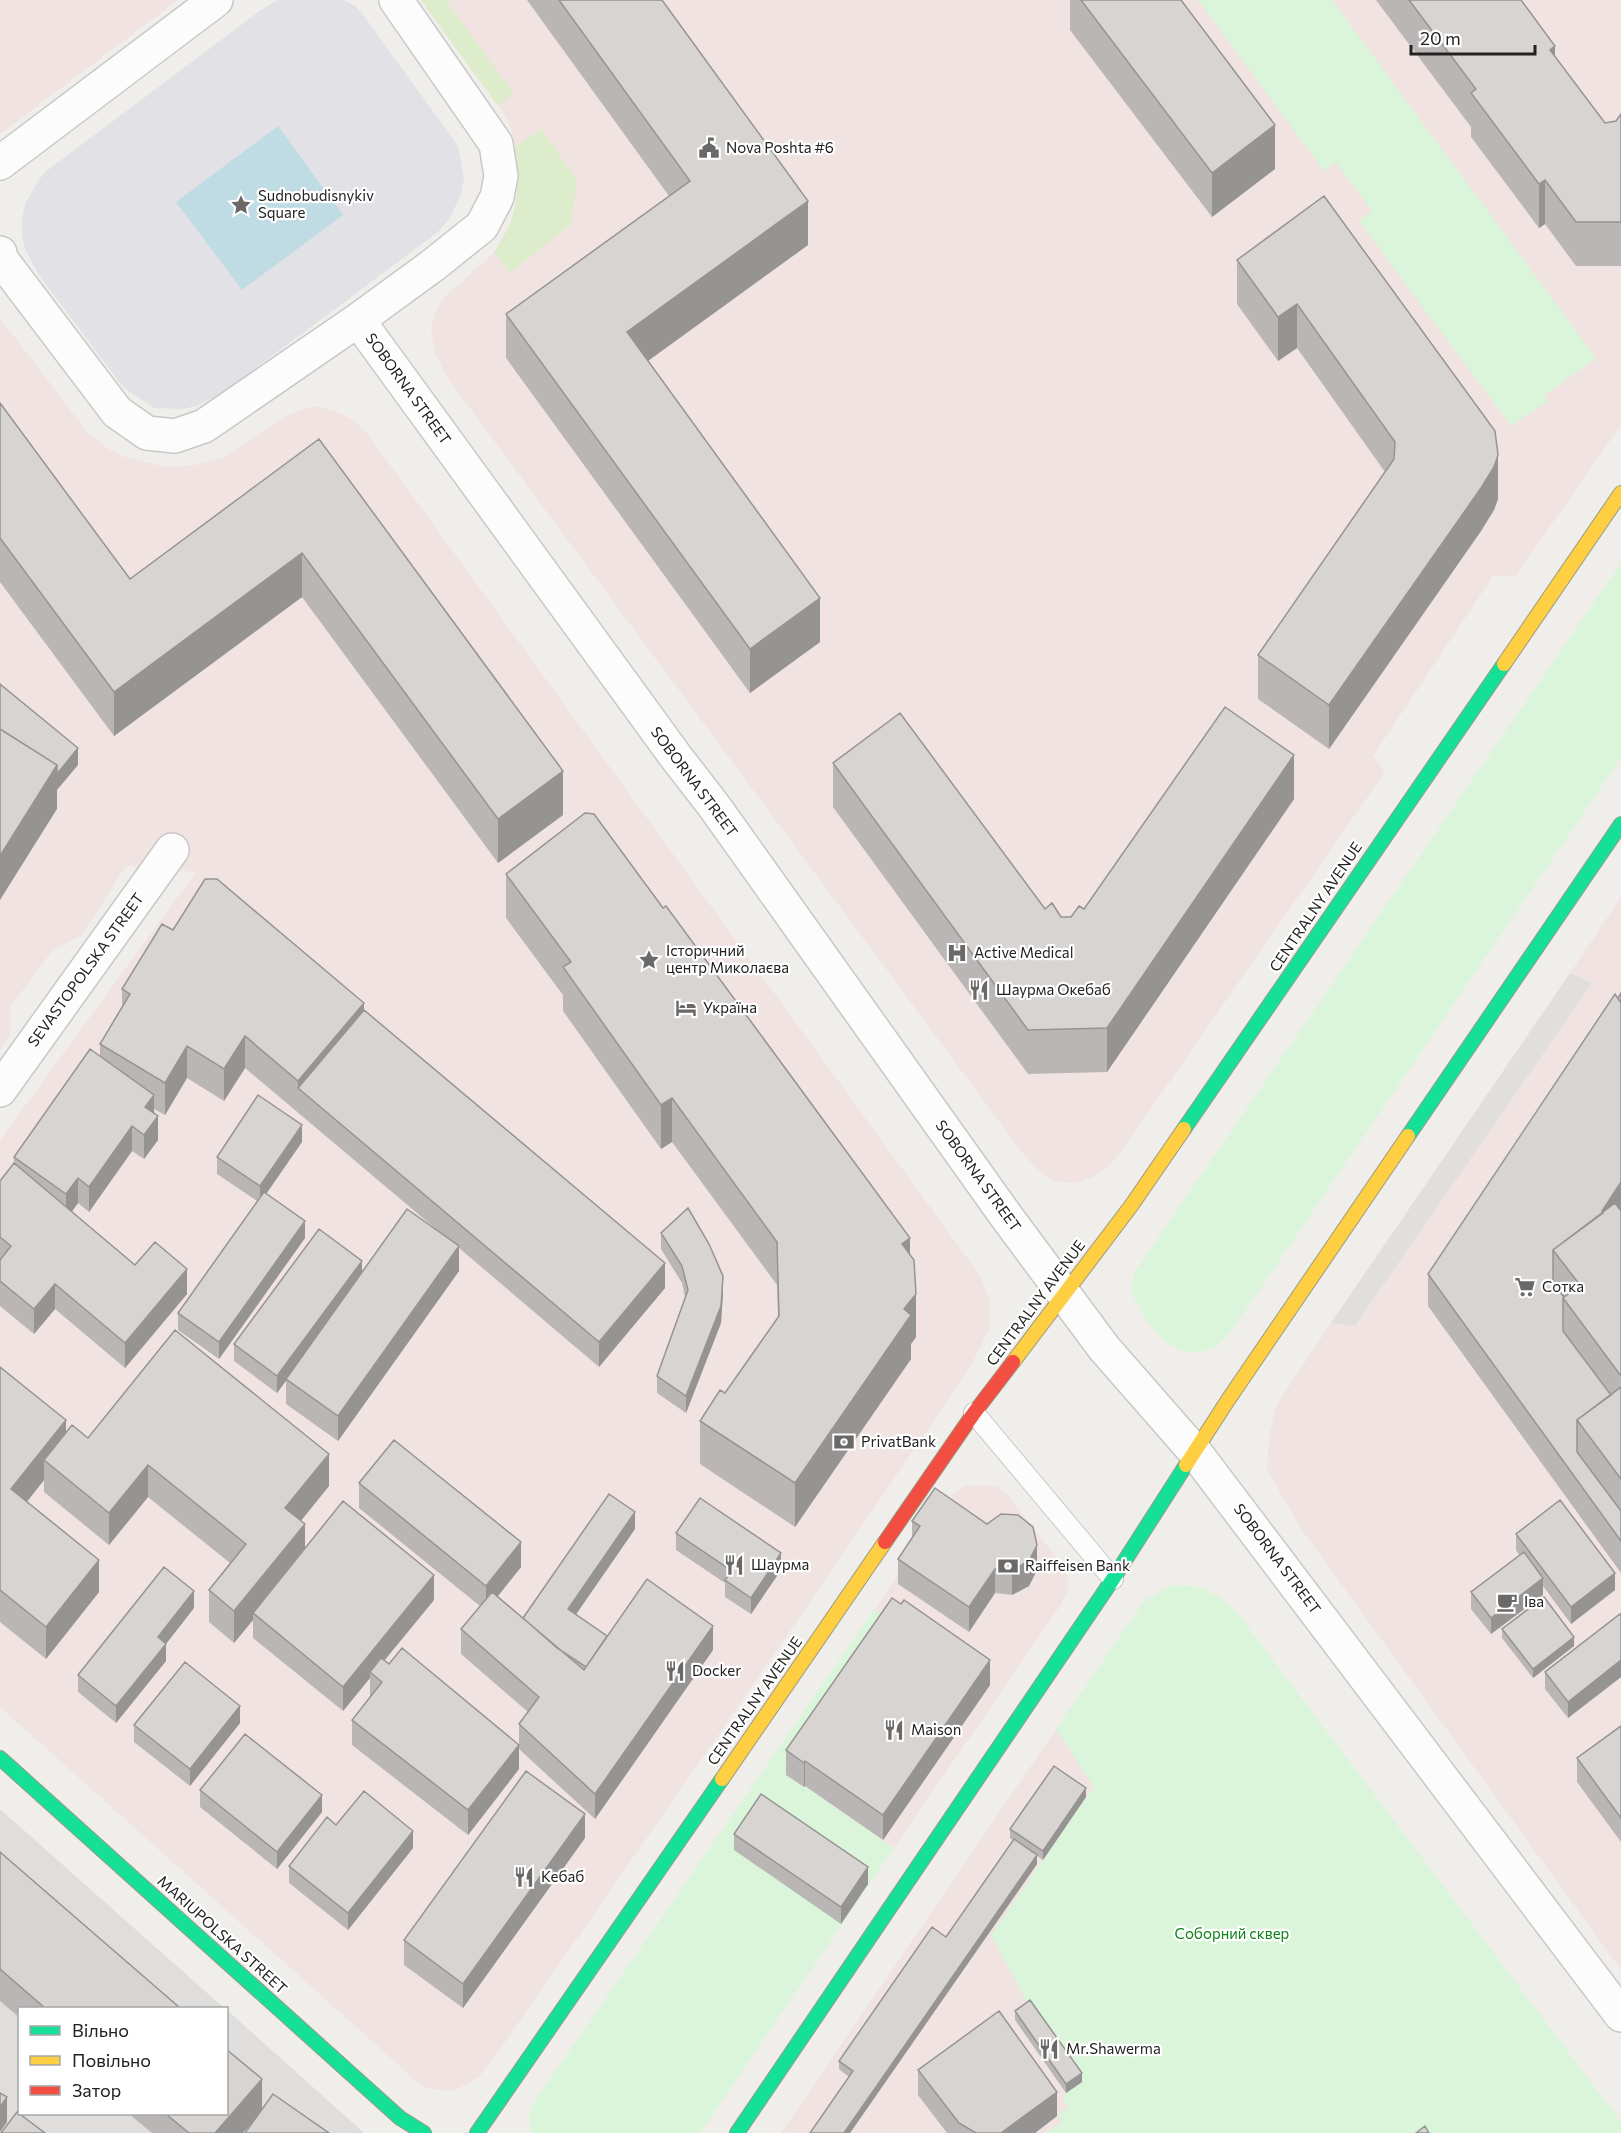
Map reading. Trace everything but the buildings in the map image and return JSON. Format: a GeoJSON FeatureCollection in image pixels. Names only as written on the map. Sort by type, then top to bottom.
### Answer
{"type":"FeatureCollection","features":[{"type":"Feature","properties":{"kind":"main road","name":"CENTRALNY AVENUE"},"geometry":{"type":"LineString","coordinates":[[477,2133],[974,1413],[1131,1206],[1621,494]]}},
{"type":"Feature","properties":{"kind":"main road"},"geometry":{"type":"LineString","coordinates":[[737,2133],[1113,1579],[1257,1356],[1621,824]]}},
{"type":"Feature","properties":{"kind":"main road","name":"MARIUPOLSKA STREET"},"geometry":{"type":"LineString","coordinates":[[0,1758],[400,2118],[424,2133]]}},
{"type":"Feature","properties":{"kind":"street"},"geometry":{"type":"LineString","coordinates":[[0,187],[11,154],[216,0]]}},
{"type":"Feature","properties":{"kind":"street"},"geometry":{"type":"LineString","coordinates":[[0,257],[117,411],[147,433],[175,436],[204,426],[432,266],[482,226],[497,197],[501,176],[496,144],[396,0]]}},
{"type":"Feature","properties":{"kind":"street","name":"SOBORNA STREET"},"geometry":{"type":"LineString","coordinates":[[358,320],[714,806],[1063,1294],[1104,1348],[1195,1452],[1621,2015]]}},
{"type":"Feature","properties":{"kind":"street","name":"SEVASTOPOLSKA STREET"},"geometry":{"type":"LineString","coordinates":[[0,1090],[172,850]]}},
{"type":"Feature","properties":{"kind":"lane"},"geometry":{"type":"LineString","coordinates":[[974,1413],[1113,1579]]}},
{"type":"Feature","properties":{"kind":"shaded area"},"geometry":{"type":"Polygon","coordinates":[[[0,0],[178,0],[0,134],[0,0]]]}},
{"type":"Feature","properties":{"kind":"shaded area","name":"Sudnobudisnykiv Square"},"geometry":{"type":"Polygon","coordinates":[[[278,0],[344,0],[355,6],[458,146],[464,178],[461,195],[448,221],[438,232],[224,392],[196,406],[183,409],[154,408],[123,387],[38,274],[25,249],[22,235],[25,204],[45,172],[261,10],[278,0]]]}},
{"type":"Feature","properties":{"kind":"shaded area"},"geometry":{"type":"Polygon","coordinates":[[[421,0],[1621,0],[1621,425],[1515,577],[1494,575],[1373,756],[1385,772],[1120,1153],[1104,1170],[1092,1177],[1074,1183],[1055,1181],[1034,1166],[1021,1151],[448,379],[435,354],[431,329],[435,312],[443,299],[494,252],[510,226],[517,199],[517,157],[512,130],[502,111],[421,0]]]}},
{"type":"Feature","properties":{"kind":"shaded area"},"geometry":{"type":"Polygon","coordinates":[[[0,318],[89,434],[107,448],[125,457],[165,467],[195,465],[225,457],[290,414],[313,406],[335,411],[352,419],[366,432],[976,1270],[990,1301],[989,1329],[971,1366],[501,2048],[479,2077],[454,2091],[424,2088],[0,1707],[0,1140],[196,872],[126,866],[82,935],[52,951],[11,1006],[10,1036],[0,1050],[0,318]]]}},
{"type":"Feature","properties":{"kind":"shaded area"},"geometry":{"type":"Polygon","coordinates":[[[1621,897],[1621,1970],[1302,1530],[1267,1470],[1269,1436],[1277,1404],[1331,1323],[1355,1326],[1591,983],[1570,973],[1621,897]]]}},
{"type":"Feature","properties":{"kind":"shaded area"},"geometry":{"type":"Polygon","coordinates":[[[1570,973],[1592,983],[1355,1326],[1331,1323],[1570,973]]]}},
{"type":"Feature","properties":{"kind":"shaded area"},"geometry":{"type":"Polygon","coordinates":[[[988,1485],[1000,1488],[1008,1495],[1059,1561],[1069,1580],[1067,1592],[1060,1606],[894,1848],[806,1786],[804,1787],[786,1775],[892,1622],[874,1610],[938,1514],[953,1494],[964,1486],[988,1485]]]}},
{"type":"Feature","properties":{"kind":"shaded area"},"geometry":{"type":"Polygon","coordinates":[[[1056,1729],[1094,1786],[992,1935],[1082,2082],[1066,2093],[1069,2107],[1063,2121],[1046,2133],[781,2133],[1056,1729]]]}},
{"type":"Feature","properties":{"kind":"shaded area"},"geometry":{"type":"Polygon","coordinates":[[[0,1809],[223,2007],[18,2007],[18,2115],[228,2115],[228,2011],[364,2133],[0,2133],[0,1809]]]}},
{"type":"Feature","properties":{"kind":"green space"},"geometry":{"type":"Polygon","coordinates":[[[421,0],[446,0],[514,94],[498,106],[421,0]]]}},
{"type":"Feature","properties":{"kind":"green space"},"geometry":{"type":"Polygon","coordinates":[[[1198,0],[1332,0],[1596,358],[1544,396],[1548,401],[1511,426],[1359,221],[1372,211],[1336,162],[1324,171],[1198,0]]]}},
{"type":"Feature","properties":{"kind":"green space"},"geometry":{"type":"Polygon","coordinates":[[[541,128],[577,180],[571,224],[510,273],[494,252],[508,227],[516,202],[518,176],[515,147],[541,128]]]}},
{"type":"Feature","properties":{"kind":"green space"},"geometry":{"type":"Polygon","coordinates":[[[1621,563],[1621,758],[1234,1327],[1221,1343],[1198,1352],[1178,1348],[1169,1343],[1153,1328],[1134,1299],[1131,1287],[1136,1270],[1621,563]]]}},
{"type":"Feature","properties":{"kind":"green space","name":"Соборний сквер"},"geometry":{"type":"Polygon","coordinates":[[[1183,1585],[1212,1593],[1236,1611],[1621,2122],[1621,2133],[1046,2133],[1062,2121],[1058,2115],[1069,2106],[1064,2101],[1064,2095],[1081,2082],[1029,2006],[991,1935],[1094,1787],[1056,1729],[1145,1600],[1171,1586],[1183,1585]]]}},
{"type":"Feature","properties":{"kind":"green space"},"geometry":{"type":"Polygon","coordinates":[[[874,1610],[892,1622],[786,1775],[894,1848],[700,2133],[531,2133],[529,2112],[535,2101],[874,1610]]]}},
{"type":"Feature","properties":{"kind":"water"},"geometry":{"type":"Polygon","coordinates":[[[278,126],[343,215],[242,290],[176,202],[278,126]]]}},
{"type":"Feature","properties":{"kind":"traffic: fast"},"geometry":{"type":"LineString","coordinates":[[1184,1129],[1504,664]]}},
{"type":"Feature","properties":{"kind":"traffic: fast"},"geometry":{"type":"LineString","coordinates":[[1408,1136],[1621,824]]}},
{"type":"Feature","properties":{"kind":"traffic: fast"},"geometry":{"type":"LineString","coordinates":[[737,2133],[1113,1579],[1186,1465]]}},
{"type":"Feature","properties":{"kind":"traffic: fast"},"geometry":{"type":"LineString","coordinates":[[0,1758],[400,2118],[424,2133]]}},
{"type":"Feature","properties":{"kind":"traffic: fast"},"geometry":{"type":"LineString","coordinates":[[477,2133],[722,1779]]}},
{"type":"Feature","properties":{"kind":"traffic: slow"},"geometry":{"type":"LineString","coordinates":[[1504,664],[1621,493]]}},
{"type":"Feature","properties":{"kind":"traffic: slow"},"geometry":{"type":"LineString","coordinates":[[1013,1362],[1131,1206],[1184,1129]]}},
{"type":"Feature","properties":{"kind":"traffic: slow"},"geometry":{"type":"LineString","coordinates":[[1186,1465],[1408,1136]]}},
{"type":"Feature","properties":{"kind":"traffic: slow"},"geometry":{"type":"LineString","coordinates":[[722,1779],[885,1542]]}},
{"type":"Feature","properties":{"kind":"traffic: jam"},"geometry":{"type":"LineString","coordinates":[[885,1542],[974,1413],[1013,1362]]}},
{"type":"Feature","properties":{"kind":"place","name":"Nova Poshta #6"},"geometry":{"type":"Point","coordinates":[709,148]}},
{"type":"Feature","properties":{"kind":"place","name":"Sudnobudisnykiv Square"},"geometry":{"type":"Point","coordinates":[241,205]}},
{"type":"Feature","properties":{"kind":"place","name":"Active Medical"},"geometry":{"type":"Point","coordinates":[957,953]}},
{"type":"Feature","properties":{"kind":"place","name":"Історичний центр Миколаєва"},"geometry":{"type":"Point","coordinates":[649,960]}},
{"type":"Feature","properties":{"kind":"place","name":"Шаурма Окебаб"},"geometry":{"type":"Point","coordinates":[979,990]}},
{"type":"Feature","properties":{"kind":"place","name":"Україна"},"geometry":{"type":"Point","coordinates":[686,1008]}},
{"type":"Feature","properties":{"kind":"place","name":"Сотка"},"geometry":{"type":"Point","coordinates":[1525,1287]}},
{"type":"Feature","properties":{"kind":"place","name":"PrivatBank"},"geometry":{"type":"Point","coordinates":[844,1442]}},
{"type":"Feature","properties":{"kind":"place","name":"Шаурма"},"geometry":{"type":"Point","coordinates":[734,1565]}},
{"type":"Feature","properties":{"kind":"place","name":"Raiffeisen Bank"},"geometry":{"type":"Point","coordinates":[1008,1566]}},
{"type":"Feature","properties":{"kind":"place","name":"Іва"},"geometry":{"type":"Point","coordinates":[1507,1602]}},
{"type":"Feature","properties":{"kind":"place","name":"Docker"},"geometry":{"type":"Point","coordinates":[675,1671]}},
{"type":"Feature","properties":{"kind":"place","name":"Maison"},"geometry":{"type":"Point","coordinates":[894,1730]}},
{"type":"Feature","properties":{"kind":"place","name":"Кебаб"},"geometry":{"type":"Point","coordinates":[524,1877]}},
{"type":"Feature","properties":{"kind":"place","name":"Mr.Shawerma"},"geometry":{"type":"Point","coordinates":[1049,2049]}}]}
